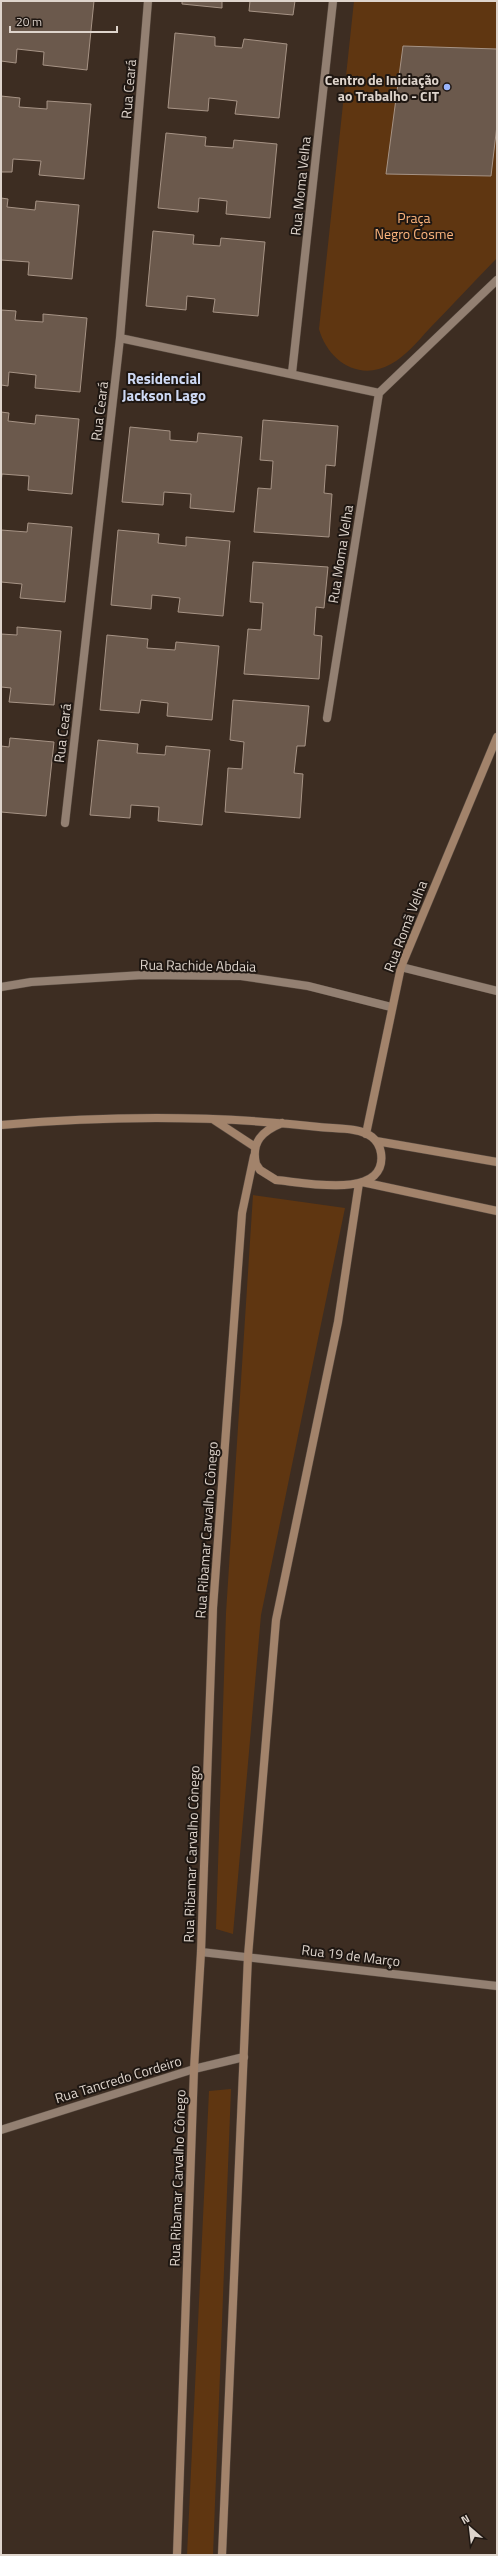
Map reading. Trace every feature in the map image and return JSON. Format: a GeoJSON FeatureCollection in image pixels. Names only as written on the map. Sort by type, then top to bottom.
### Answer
{"type":"FeatureCollection","features":[{"type":"Feature","properties":{"kind":"street","name":"Rua Ceará"},"geometry":{"type":"LineString","coordinates":[[65,823],[120,338],[148,1]]}},
{"type":"Feature","properties":{"kind":"street","name":"Rua Moma Velha"},"geometry":{"type":"LineString","coordinates":[[292,373],[333,1]]}},
{"type":"Feature","properties":{"kind":"street"},"geometry":{"type":"LineString","coordinates":[[120,338],[292,373],[379,393],[497,280]]}},
{"type":"Feature","properties":{"kind":"street","name":"Rua Moma Velha"},"geometry":{"type":"LineString","coordinates":[[327,718],[379,393]]}},
{"type":"Feature","properties":{"kind":"street","name":"Rua Romã Velha"},"geometry":{"type":"LineString","coordinates":[[366,1134],[391,1007],[401,967],[497,737]]}},
{"type":"Feature","properties":{"kind":"street"},"geometry":{"type":"LineString","coordinates":[[401,967],[497,990]]}},
{"type":"Feature","properties":{"kind":"street","name":"Rua Rachide Abdaia"},"geometry":{"type":"LineString","coordinates":[[1,987],[31,982],[143,976],[241,976],[308,986],[391,1007]]}},
{"type":"Feature","properties":{"kind":"street"},"geometry":{"type":"LineString","coordinates":[[1,1125],[69,1119],[214,1119],[282,1123],[366,1134],[376,1141],[497,1162]]}},
{"type":"Feature","properties":{"kind":"street"},"geometry":{"type":"LineString","coordinates":[[214,1119],[255,1147],[264,1132],[282,1123]]}},
{"type":"Feature","properties":{"kind":"street"},"geometry":{"type":"LineString","coordinates":[[222,2555],[248,1956],[276,1620],[338,1322],[361,1183],[373,1175],[380,1163],[380,1148],[376,1141]]}},
{"type":"Feature","properties":{"kind":"street","name":"Rua Ribamar Carvalho Cônego"},"geometry":{"type":"LineString","coordinates":[[177,2555],[194,2069],[201,1952],[213,1608],[242,1213],[255,1147]]}},
{"type":"Feature","properties":{"kind":"street"},"geometry":{"type":"LineString","coordinates":[[254,1156],[260,1170],[276,1180],[337,1185],[361,1183],[497,1211]]}},
{"type":"Feature","properties":{"kind":"street","name":"Rua 19 de Março"},"geometry":{"type":"LineString","coordinates":[[201,1952],[248,1956],[497,1986]]}},
{"type":"Feature","properties":{"kind":"street","name":"Rua Tancredo Cordeiro"},"geometry":{"type":"LineString","coordinates":[[1,2130],[194,2069],[244,2057]]}},
{"type":"Feature","properties":{"kind":"green space","name":"Praça Negro Cosme"},"geometry":{"type":"Polygon","coordinates":[[[354,1],[497,1],[497,258],[407,353],[391,364],[379,369],[368,371],[346,365],[337,359],[323,340],[319,329],[354,1]]]}},
{"type":"Feature","properties":{"kind":"green space"},"geometry":{"type":"Polygon","coordinates":[[[253,1195],[345,1208],[261,1615],[233,1934],[216,1929],[226,1613],[253,1195]]]}},
{"type":"Feature","properties":{"kind":"green space"},"geometry":{"type":"Polygon","coordinates":[[[231,2089],[213,2555],[187,2555],[209,2091],[231,2089]]]}},
{"type":"Feature","properties":{"kind":"building"},"geometry":{"type":"Polygon","coordinates":[[[1,1],[94,1],[87,70],[43,65],[44,52],[17,49],[16,63],[1,61],[1,1]]]}},
{"type":"Feature","properties":{"kind":"building"},"geometry":{"type":"Polygon","coordinates":[[[182,1],[222,1],[222,8],[182,4],[182,1]]]}},
{"type":"Feature","properties":{"kind":"building"},"geometry":{"type":"Polygon","coordinates":[[[250,1],[295,1],[293,15],[249,11],[250,1]]]}},
{"type":"Feature","properties":{"kind":"building"},"geometry":{"type":"Polygon","coordinates":[[[175,33],[215,37],[215,46],[242,48],[244,39],[287,44],[279,118],[235,114],[237,101],[209,98],[208,111],[168,108],[175,33]]]}},
{"type":"Feature","properties":{"kind":"building","name":"Centro de Iniciação ao Trabalho - CIT"},"geometry":{"type":"Polygon","coordinates":[[[403,46],[497,49],[497,125],[491,176],[386,174],[403,46]]]}},
{"type":"Feature","properties":{"kind":"building"},"geometry":{"type":"Polygon","coordinates":[[[1,96],[20,98],[19,107],[47,109],[47,101],[91,104],[84,179],[39,175],[41,161],[13,159],[12,172],[1,172],[1,96]]]}},
{"type":"Feature","properties":{"kind":"building"},"geometry":{"type":"Polygon","coordinates":[[[166,133],[206,137],[205,146],[233,148],[234,140],[277,144],[270,218],[226,214],[227,201],[199,198],[198,212],[158,208],[166,133]]]}},
{"type":"Feature","properties":{"kind":"building"},"geometry":{"type":"Polygon","coordinates":[[[1,198],[8,199],[7,207],[35,210],[36,201],[79,205],[72,279],[28,275],[29,262],[1,260],[1,198]]]}},
{"type":"Feature","properties":{"kind":"building"},"geometry":{"type":"Polygon","coordinates":[[[153,231],[194,235],[193,244],[220,246],[221,238],[265,242],[258,316],[213,312],[215,299],[187,296],[186,310],[146,306],[153,231]]]}},
{"type":"Feature","properties":{"kind":"building"},"geometry":{"type":"Polygon","coordinates":[[[1,310],[16,311],[15,320],[43,322],[43,314],[87,318],[80,392],[35,388],[36,375],[9,372],[8,386],[1,385],[1,310]]]}},
{"type":"Feature","properties":{"kind":"building"},"geometry":{"type":"Polygon","coordinates":[[[1,412],[9,413],[8,421],[35,424],[36,415],[79,419],[72,494],[28,490],[29,476],[2,474],[1,482],[1,412]]]}},
{"type":"Feature","properties":{"kind":"building"},"geometry":{"type":"Polygon","coordinates":[[[263,420],[338,426],[335,466],[326,465],[324,493],[332,494],[329,537],[254,532],[258,488],[271,489],[273,461],[260,460],[263,420]]]}},
{"type":"Feature","properties":{"kind":"building"},"geometry":{"type":"Polygon","coordinates":[[[130,427],[170,431],[170,440],[197,442],[198,433],[242,437],[234,512],[190,508],[191,494],[164,492],[163,505],[122,502],[130,427]]]}},
{"type":"Feature","properties":{"kind":"building"},"geometry":{"type":"Polygon","coordinates":[[[28,523],[72,527],[65,602],[20,598],[22,584],[1,582],[1,530],[27,532],[28,523]]]}},
{"type":"Feature","properties":{"kind":"building"},"geometry":{"type":"Polygon","coordinates":[[[118,530],[159,534],[158,543],[186,546],[186,537],[230,541],[223,616],[178,612],[180,598],[152,595],[151,609],[111,605],[118,530]]]}},
{"type":"Feature","properties":{"kind":"building"},"geometry":{"type":"Polygon","coordinates":[[[253,562],[328,567],[324,608],[316,607],[314,635],[322,636],[319,679],[244,674],[248,629],[261,630],[263,603],[250,602],[253,562]]]}},
{"type":"Feature","properties":{"kind":"building"},"geometry":{"type":"Polygon","coordinates":[[[17,627],[61,631],[54,705],[9,702],[11,688],[1,687],[1,634],[17,635],[17,627]]]}},
{"type":"Feature","properties":{"kind":"building"},"geometry":{"type":"Polygon","coordinates":[[[107,635],[148,639],[147,648],[175,650],[176,642],[219,646],[212,720],[167,716],[168,703],[141,700],[139,713],[100,710],[107,635]]]}},
{"type":"Feature","properties":{"kind":"building"},"geometry":{"type":"Polygon","coordinates":[[[233,700],[309,706],[305,746],[297,746],[294,773],[303,774],[300,818],[225,812],[228,768],[242,769],[244,742],[230,740],[233,700]]]}},
{"type":"Feature","properties":{"kind":"building"},"geometry":{"type":"Polygon","coordinates":[[[10,738],[54,742],[46,816],[1,812],[1,746],[9,747],[10,738]]]}},
{"type":"Feature","properties":{"kind":"building"},"geometry":{"type":"Polygon","coordinates":[[[98,740],[138,744],[137,753],[165,755],[166,746],[210,750],[202,825],[158,821],[159,807],[131,805],[130,818],[90,815],[98,740]]]}},
{"type":"Feature","properties":{"kind":"place","name":"Centro de Iniciação ao Trabalho - CIT"},"geometry":{"type":"Point","coordinates":[447,87]}},
{"type":"Feature","properties":{"kind":"district","name":"Residencial Jackson Lago"},"geometry":{"type":"Point","coordinates":[164,386]}}]}
